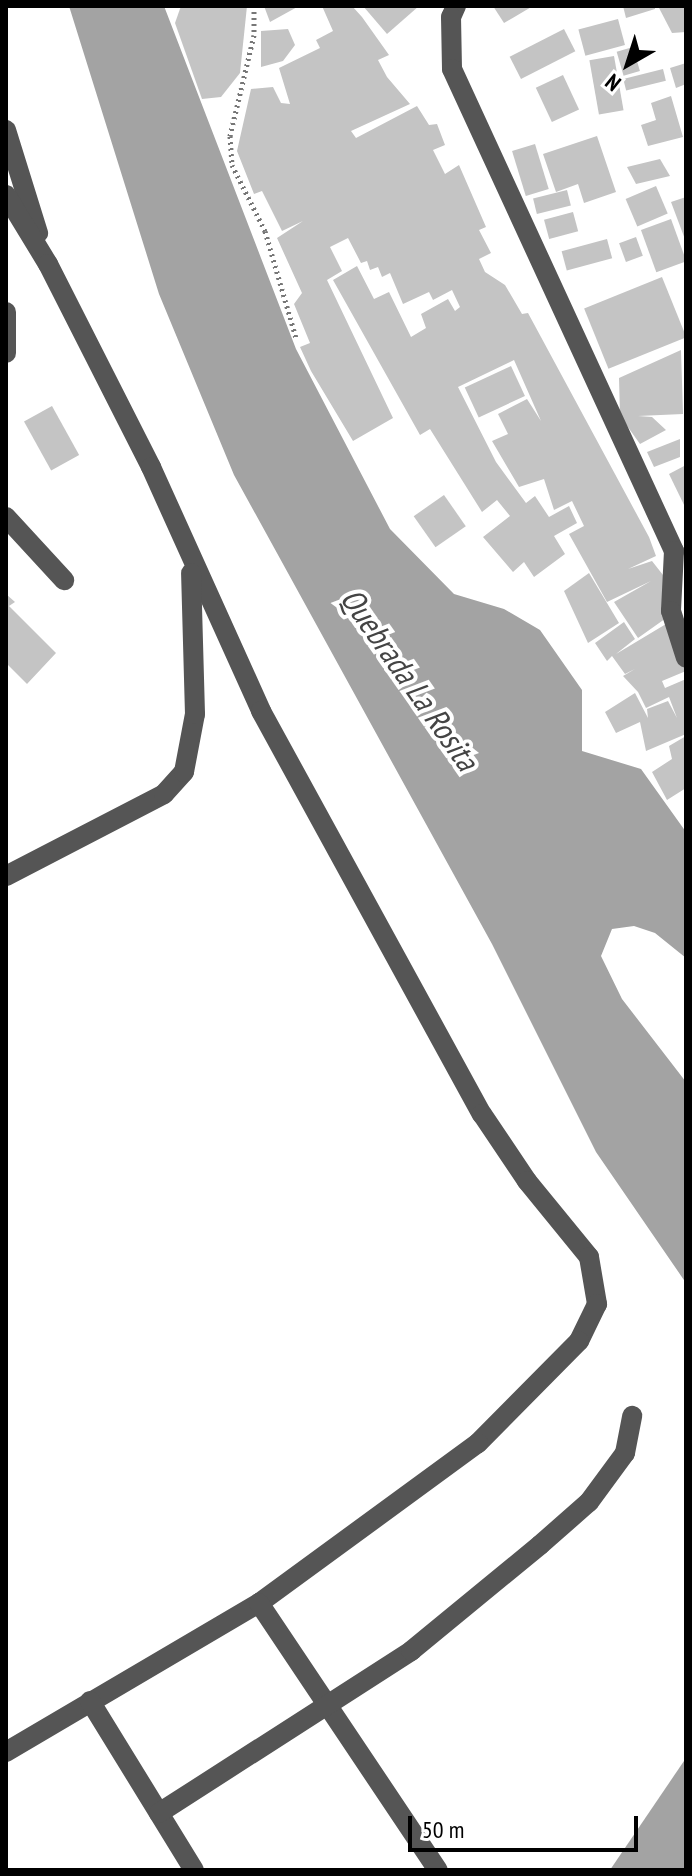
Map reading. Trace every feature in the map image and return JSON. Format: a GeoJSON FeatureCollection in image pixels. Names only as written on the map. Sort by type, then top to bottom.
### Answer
{"type":"FeatureCollection","features":[{"type":"Feature","properties":{"kind":"street"},"geometry":{"type":"LineString","coordinates":[[456,6],[451,17],[452,69],[674,551],[671,611],[686,658]]}},
{"type":"Feature","properties":{"kind":"street"},"geometry":{"type":"LineString","coordinates":[[6,130],[48,264]]}},
{"type":"Feature","properties":{"kind":"street"},"geometry":{"type":"LineString","coordinates":[[6,195],[48,264],[151,467],[261,711],[482,1114],[527,1181],[589,1257],[596,1280],[597,1304],[579,1341],[478,1443],[259,1603],[6,1752]]}},
{"type":"Feature","properties":{"kind":"street"},"geometry":{"type":"LineString","coordinates":[[6,312],[6,353]]}},
{"type":"Feature","properties":{"kind":"street"},"geometry":{"type":"LineString","coordinates":[[6,517],[64,580]]}},
{"type":"Feature","properties":{"kind":"street"},"geometry":{"type":"LineString","coordinates":[[6,876],[164,794],[184,772],[195,714],[191,561]]}},
{"type":"Feature","properties":{"kind":"street"},"geometry":{"type":"LineString","coordinates":[[159,1813],[411,1651],[589,1502],[625,1453],[632,1416]]}},
{"type":"Feature","properties":{"kind":"street"},"geometry":{"type":"LineString","coordinates":[[259,1603],[438,1870]]}},
{"type":"Feature","properties":{"kind":"street"},"geometry":{"type":"LineString","coordinates":[[90,1701],[194,1870]]}},
{"type":"Feature","properties":{"kind":"path"},"geometry":{"type":"LineString","coordinates":[[254,6],[252,46],[230,136],[232,165],[265,231],[296,338]]}},
{"type":"Feature","properties":{"kind":"water","name":"Quebrada La Rosita"},"geometry":{"type":"Polygon","coordinates":[[[69,6],[164,6],[296,349],[390,529],[454,594],[504,609],[540,630],[582,690],[582,751],[641,769],[686,832],[686,958],[655,933],[634,926],[612,929],[601,956],[622,999],[686,1082],[686,1283],[596,1152],[492,944],[234,475],[159,294],[69,6]]]}},
{"type":"Feature","properties":{"kind":"water"},"geometry":{"type":"Polygon","coordinates":[[[686,1758],[686,1870],[610,1870],[686,1758]]]}},
{"type":"Feature","properties":{"kind":"building"},"geometry":{"type":"Polygon","coordinates":[[[181,6],[247,6],[240,73],[221,97],[202,99],[175,23],[181,6]]]}},
{"type":"Feature","properties":{"kind":"building"},"geometry":{"type":"Polygon","coordinates":[[[264,6],[299,6],[270,22],[264,6]]]}},
{"type":"Feature","properties":{"kind":"building"},"geometry":{"type":"Polygon","coordinates":[[[322,6],[352,6],[362,17],[389,55],[378,60],[387,77],[410,104],[351,131],[356,138],[417,106],[429,125],[437,124],[445,145],[433,150],[445,174],[459,165],[486,227],[479,230],[491,253],[479,259],[485,272],[505,285],[522,314],[528,313],[649,537],[656,556],[628,569],[652,561],[663,575],[669,616],[638,638],[614,602],[651,581],[607,602],[569,534],[584,526],[572,501],[554,510],[544,479],[519,487],[492,441],[508,434],[498,414],[527,399],[541,421],[514,360],[458,387],[496,462],[526,503],[535,496],[549,517],[569,506],[577,523],[554,536],[565,554],[534,577],[524,562],[513,572],[483,537],[510,516],[497,500],[482,512],[430,429],[420,435],[333,280],[357,266],[374,299],[389,292],[411,337],[426,328],[421,314],[448,299],[455,311],[460,307],[452,290],[433,300],[429,292],[403,304],[390,273],[382,277],[378,267],[370,270],[367,261],[361,263],[348,238],[330,247],[342,271],[327,280],[393,418],[353,441],[311,371],[300,347],[310,343],[294,304],[302,293],[277,238],[303,221],[282,231],[262,191],[254,194],[237,151],[251,89],[273,87],[281,103],[290,104],[279,68],[320,48],[316,40],[333,31],[322,6]]]}},
{"type":"Feature","properties":{"kind":"building"},"geometry":{"type":"Polygon","coordinates":[[[363,6],[419,6],[387,34],[363,6]]]}},
{"type":"Feature","properties":{"kind":"building"},"geometry":{"type":"Polygon","coordinates":[[[493,6],[533,6],[504,23],[493,6]]]}},
{"type":"Feature","properties":{"kind":"building"},"geometry":{"type":"Polygon","coordinates":[[[623,6],[655,6],[655,9],[626,18],[623,6]]]}},
{"type":"Feature","properties":{"kind":"building"},"geometry":{"type":"Polygon","coordinates":[[[658,6],[686,6],[686,32],[672,33],[658,6]]]}},
{"type":"Feature","properties":{"kind":"building"},"geometry":{"type":"Polygon","coordinates":[[[618,19],[625,45],[585,56],[578,30],[618,19]]]}},
{"type":"Feature","properties":{"kind":"building"},"geometry":{"type":"Polygon","coordinates":[[[288,29],[295,45],[283,61],[261,67],[261,31],[288,29]]]}},
{"type":"Feature","properties":{"kind":"building"},"geometry":{"type":"Polygon","coordinates":[[[564,29],[575,51],[521,79],[510,57],[564,29]]]}},
{"type":"Feature","properties":{"kind":"building"},"geometry":{"type":"Polygon","coordinates":[[[633,47],[640,71],[624,76],[617,52],[633,47]]]}},
{"type":"Feature","properties":{"kind":"building"},"geometry":{"type":"Polygon","coordinates":[[[614,56],[624,110],[599,115],[589,60],[614,56]]]}},
{"type":"Feature","properties":{"kind":"building"},"geometry":{"type":"Polygon","coordinates":[[[686,63],[686,84],[676,88],[670,68],[686,63]]]}},
{"type":"Feature","properties":{"kind":"building"},"geometry":{"type":"Polygon","coordinates":[[[663,69],[666,81],[626,91],[623,79],[663,69]]]}},
{"type":"Feature","properties":{"kind":"building"},"geometry":{"type":"Polygon","coordinates":[[[563,75],[579,109],[552,122],[536,88],[563,75]]]}},
{"type":"Feature","properties":{"kind":"building"},"geometry":{"type":"Polygon","coordinates":[[[671,96],[683,137],[648,146],[641,125],[656,120],[651,103],[671,96]]]}},
{"type":"Feature","properties":{"kind":"building"},"geometry":{"type":"Polygon","coordinates":[[[597,136],[616,192],[584,203],[578,184],[556,192],[543,154],[597,136]]]}},
{"type":"Feature","properties":{"kind":"building"},"geometry":{"type":"Polygon","coordinates":[[[535,144],[549,189],[526,196],[512,151],[535,144]]]}},
{"type":"Feature","properties":{"kind":"building"},"geometry":{"type":"Polygon","coordinates":[[[660,159],[670,176],[636,184],[627,167],[660,159]]]}},
{"type":"Feature","properties":{"kind":"building"},"geometry":{"type":"Polygon","coordinates":[[[656,186],[668,214],[637,227],[626,199],[656,186]]]}},
{"type":"Feature","properties":{"kind":"building"},"geometry":{"type":"Polygon","coordinates":[[[567,190],[571,206],[537,214],[533,198],[567,190]]]}},
{"type":"Feature","properties":{"kind":"building"},"geometry":{"type":"Polygon","coordinates":[[[686,197],[686,242],[671,202],[686,197]]]}},
{"type":"Feature","properties":{"kind":"building"},"geometry":{"type":"Polygon","coordinates":[[[573,212],[578,231],[549,239],[544,220],[573,212]]]}},
{"type":"Feature","properties":{"kind":"building"},"geometry":{"type":"Polygon","coordinates":[[[671,219],[686,261],[656,272],[641,230],[671,219]]]}},
{"type":"Feature","properties":{"kind":"building"},"geometry":{"type":"Polygon","coordinates":[[[636,237],[643,256],[626,262],[619,243],[636,237]]]}},
{"type":"Feature","properties":{"kind":"building"},"geometry":{"type":"Polygon","coordinates":[[[607,239],[612,258],[567,270],[562,251],[607,239]]]}},
{"type":"Feature","properties":{"kind":"building"},"geometry":{"type":"Polygon","coordinates":[[[662,277],[686,337],[608,369],[584,308],[662,277]]]}},
{"type":"Feature","properties":{"kind":"building"},"geometry":{"type":"Polygon","coordinates":[[[681,350],[683,414],[638,416],[652,417],[666,430],[640,444],[620,416],[619,378],[681,350]]]}},
{"type":"Feature","properties":{"kind":"building"},"geometry":{"type":"Polygon","coordinates":[[[511,366],[525,396],[479,417],[465,388],[511,366]]]}},
{"type":"Feature","properties":{"kind":"building"},"geometry":{"type":"Polygon","coordinates":[[[52,406],[79,455],[51,470],[24,422],[52,406]]]}},
{"type":"Feature","properties":{"kind":"building"},"geometry":{"type":"Polygon","coordinates":[[[680,439],[680,457],[654,467],[647,452],[680,439]]]}},
{"type":"Feature","properties":{"kind":"building"},"geometry":{"type":"Polygon","coordinates":[[[686,465],[686,509],[669,474],[686,465]]]}},
{"type":"Feature","properties":{"kind":"building"},"geometry":{"type":"Polygon","coordinates":[[[444,495],[466,526],[435,547],[414,516],[444,495]]]}},
{"type":"Feature","properties":{"kind":"building"},"geometry":{"type":"Polygon","coordinates":[[[589,573],[619,623],[588,643],[564,591],[589,573]]]}},
{"type":"Feature","properties":{"kind":"building"},"geometry":{"type":"Polygon","coordinates":[[[6,594],[15,602],[9,606],[56,653],[27,684],[6,663],[6,594]]]}},
{"type":"Feature","properties":{"kind":"building"},"geometry":{"type":"Polygon","coordinates":[[[671,621],[686,671],[662,681],[665,688],[686,679],[686,734],[646,751],[640,722],[616,733],[605,712],[635,693],[648,718],[647,709],[668,701],[677,718],[669,697],[646,708],[638,692],[623,676],[635,669],[625,674],[612,656],[607,661],[595,643],[624,622],[635,639],[616,654],[671,621]]]}},
{"type":"Feature","properties":{"kind":"building"},"geometry":{"type":"Polygon","coordinates":[[[686,736],[686,788],[667,800],[652,772],[672,759],[669,746],[686,736]]]}}]}
